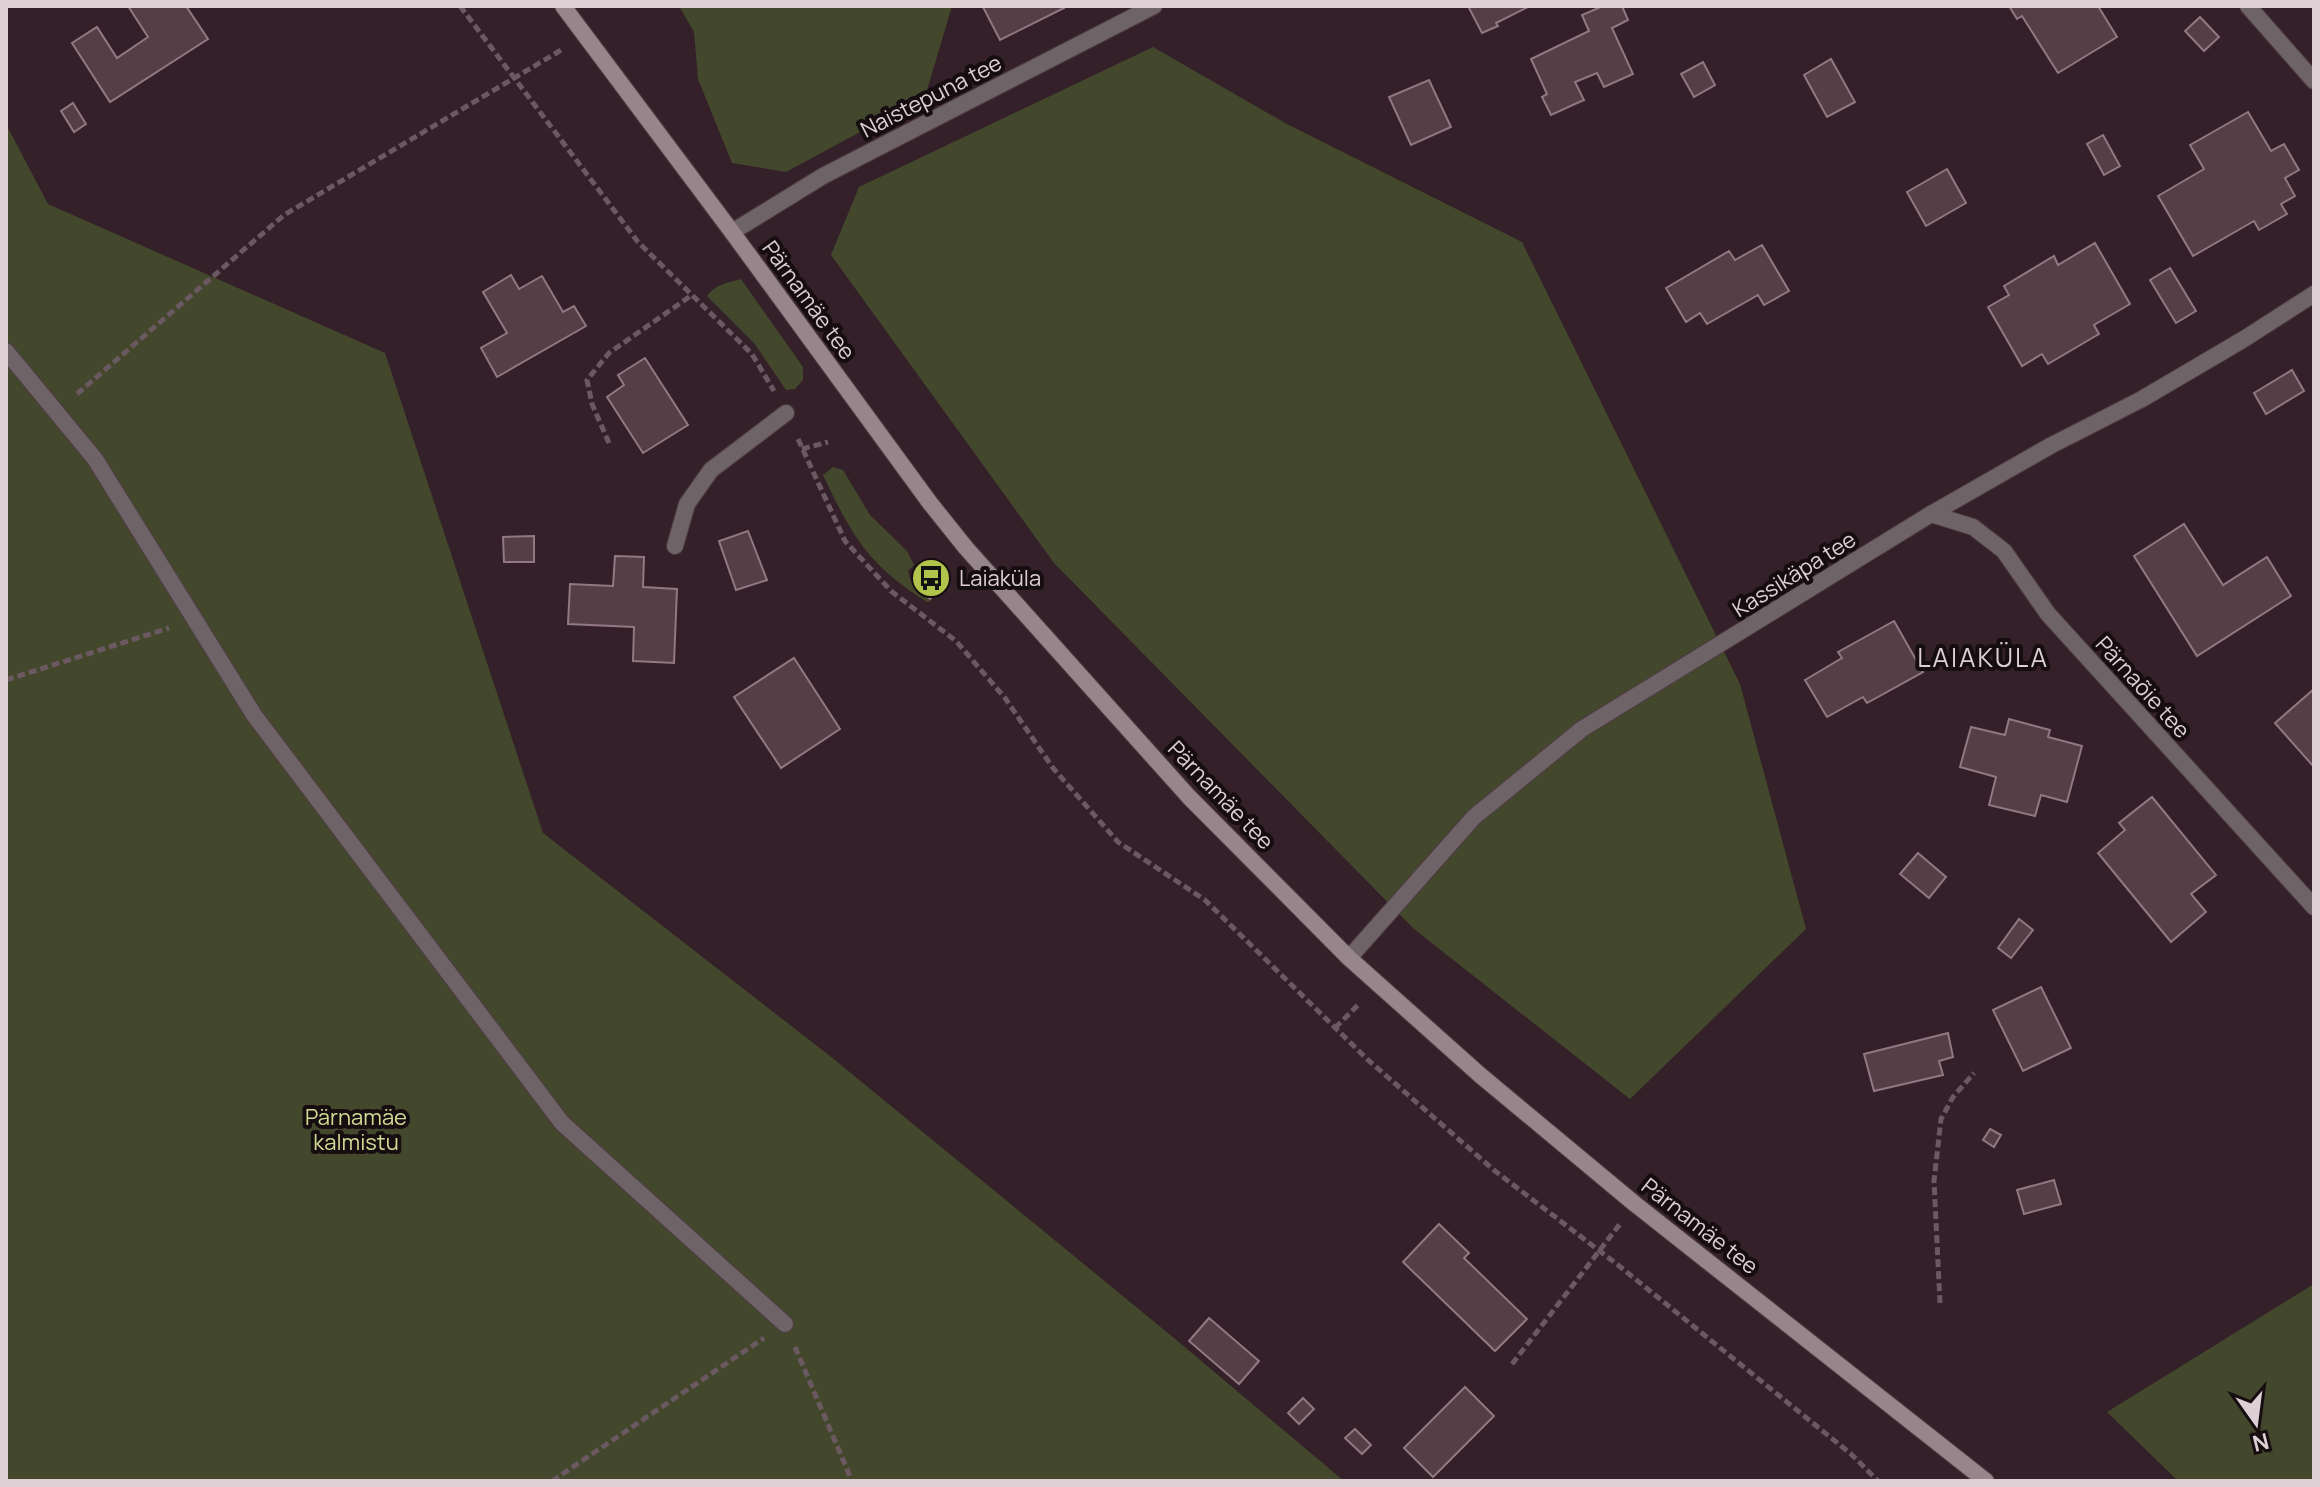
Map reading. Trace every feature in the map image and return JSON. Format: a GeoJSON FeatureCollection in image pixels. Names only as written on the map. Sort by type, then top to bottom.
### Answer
{"type":"FeatureCollection","features":[{"type":"Feature","properties":{"kind":"main road","name":"Pärnamäe tee"},"geometry":{"type":"LineString","coordinates":[[563,6],[966,548],[1189,797],[1349,958],[1480,1075],[1635,1204],[1986,1481]]}},
{"type":"Feature","properties":{"kind":"street","name":"Naistepuna tee"},"geometry":{"type":"LineString","coordinates":[[732,232],[823,176],[1154,6]]}},
{"type":"Feature","properties":{"kind":"street"},"geometry":{"type":"LineString","coordinates":[[2248,6],[2314,81]]}},
{"type":"Feature","properties":{"kind":"street","name":"Kassikäpa tee"},"geometry":{"type":"LineString","coordinates":[[1349,958],[1474,817],[1582,729],[1931,514],[2050,446],[2142,399],[2314,294]]}},
{"type":"Feature","properties":{"kind":"street"},"geometry":{"type":"LineString","coordinates":[[6,351],[95,459],[254,715],[562,1123],[785,1324]]}},
{"type":"Feature","properties":{"kind":"street"},"geometry":{"type":"LineString","coordinates":[[675,546],[687,504],[711,470],[786,413]]}},
{"type":"Feature","properties":{"kind":"street","name":"Pärnaõie tee"},"geometry":{"type":"LineString","coordinates":[[1931,514],[1973,527],[2004,551],[2048,614],[2314,907]]}},
{"type":"Feature","properties":{"kind":"path"},"geometry":{"type":"LineString","coordinates":[[460,6],[638,242],[752,354],[786,413],[845,541],[891,591],[956,641],[1005,698],[1053,768],[1118,842],[1205,900],[1367,1059],[1495,1171],[1599,1250],[1851,1454],[1878,1481]]}},
{"type":"Feature","properties":{"kind":"path"},"geometry":{"type":"LineString","coordinates":[[56,412],[284,215],[585,36]]}},
{"type":"Feature","properties":{"kind":"path"},"geometry":{"type":"LineString","coordinates":[[609,443],[592,404],[587,380],[609,353],[692,295]]}},
{"type":"Feature","properties":{"kind":"path"},"geometry":{"type":"LineString","coordinates":[[802,449],[828,442]]}},
{"type":"Feature","properties":{"kind":"path"},"geometry":{"type":"LineString","coordinates":[[6,680],[150,636],[194,618]]}},
{"type":"Feature","properties":{"kind":"path"},"geometry":{"type":"LineString","coordinates":[[1940,1303],[1934,1181],[1941,1119],[1953,1097],[1974,1073]]}},
{"type":"Feature","properties":{"kind":"path"},"geometry":{"type":"LineString","coordinates":[[1512,1364],[1635,1204]]}},
{"type":"Feature","properties":{"kind":"path"},"geometry":{"type":"LineString","coordinates":[[552,1481],[785,1324],[852,1481]]}},
{"type":"Feature","properties":{"kind":"green space"},"geometry":{"type":"Polygon","coordinates":[[[679,6],[952,6],[925,97],[786,172],[732,163],[698,79],[694,32],[679,6]]]}},
{"type":"Feature","properties":{"kind":"green space"},"geometry":{"type":"Polygon","coordinates":[[[1153,47],[1287,124],[1522,242],[1740,684],[1806,929],[1630,1099],[1414,929],[1054,563],[831,255],[859,187],[1153,47]]]}},
{"type":"Feature","properties":{"kind":"green space","name":"Pärnamäe kalmistu"},"geometry":{"type":"Polygon","coordinates":[[[6,124],[48,204],[385,353],[543,833],[830,1056],[1344,1481],[6,1481],[6,124]]]}},
{"type":"Feature","properties":{"kind":"green space"},"geometry":{"type":"Polygon","coordinates":[[[741,279],[803,367],[803,380],[795,389],[786,390],[754,343],[707,296],[718,287],[741,279]]]}},
{"type":"Feature","properties":{"kind":"green space"},"geometry":{"type":"Polygon","coordinates":[[[833,467],[843,470],[870,515],[907,551],[914,565],[908,571],[911,581],[931,601],[927,602],[890,575],[864,548],[823,475],[833,467]]]}},
{"type":"Feature","properties":{"kind":"green space"},"geometry":{"type":"Polygon","coordinates":[[[2314,1284],[2314,1481],[2178,1481],[2107,1412],[2314,1284]]]}},
{"type":"Feature","properties":{"kind":"building"},"geometry":{"type":"Polygon","coordinates":[[[128,6],[186,6],[208,39],[110,102],[72,43],[97,27],[117,58],[148,37],[128,6]]]}},
{"type":"Feature","properties":{"kind":"building"},"geometry":{"type":"Polygon","coordinates":[[[985,6],[1063,6],[1064,8],[1000,40],[985,6]]]}},
{"type":"Feature","properties":{"kind":"building"},"geometry":{"type":"Polygon","coordinates":[[[1468,6],[1530,6],[1482,33],[1468,6]]]}},
{"type":"Feature","properties":{"kind":"building"},"geometry":{"type":"Polygon","coordinates":[[[1603,6],[1622,6],[1628,20],[1612,28],[1633,74],[1604,87],[1597,73],[1575,82],[1584,100],[1551,115],[1542,97],[1547,94],[1531,59],[1589,31],[1582,15],[1603,6]]]}},
{"type":"Feature","properties":{"kind":"building"},"geometry":{"type":"Polygon","coordinates":[[[2009,6],[2098,6],[2117,37],[2058,73],[2022,16],[2017,19],[2009,6]]]}},
{"type":"Feature","properties":{"kind":"building"},"geometry":{"type":"Polygon","coordinates":[[[2200,17],[2219,37],[2204,51],[2185,31],[2200,17]]]}},
{"type":"Feature","properties":{"kind":"building"},"geometry":{"type":"Polygon","coordinates":[[[1831,59],[1855,102],[1827,117],[1804,75],[1831,59]]]}},
{"type":"Feature","properties":{"kind":"building"},"geometry":{"type":"Polygon","coordinates":[[[1703,62],[1715,85],[1694,97],[1681,74],[1703,62]]]}},
{"type":"Feature","properties":{"kind":"building"},"geometry":{"type":"Polygon","coordinates":[[[1429,80],[1451,127],[1411,145],[1389,97],[1429,80]]]}},
{"type":"Feature","properties":{"kind":"building"},"geometry":{"type":"Polygon","coordinates":[[[73,103],[86,124],[74,132],[61,111],[73,103]]]}},
{"type":"Feature","properties":{"kind":"building"},"geometry":{"type":"Polygon","coordinates":[[[2248,112],[2271,151],[2284,144],[2299,170],[2285,178],[2295,196],[2281,204],[2287,214],[2259,230],[2254,221],[2193,256],[2158,196],[2204,169],[2190,145],[2248,112]]]}},
{"type":"Feature","properties":{"kind":"building"},"geometry":{"type":"Polygon","coordinates":[[[2103,135],[2120,166],[2104,175],[2087,144],[2103,135]]]}},
{"type":"Feature","properties":{"kind":"building"},"geometry":{"type":"Polygon","coordinates":[[[1947,169],[1966,203],[1926,226],[1907,192],[1947,169]]]}},
{"type":"Feature","properties":{"kind":"building"},"geometry":{"type":"Polygon","coordinates":[[[2095,243],[2130,304],[2094,325],[2099,334],[2048,364],[2042,354],[2022,366],[1988,307],[2009,295],[2004,286],[2054,256],[2058,265],[2095,243]]]}},
{"type":"Feature","properties":{"kind":"building"},"geometry":{"type":"Polygon","coordinates":[[[1762,245],[1789,291],[1764,305],[1758,295],[1707,324],[1700,313],[1686,322],[1666,288],[1729,251],[1735,260],[1762,245]]]}},
{"type":"Feature","properties":{"kind":"building"},"geometry":{"type":"Polygon","coordinates":[[[2170,268],[2196,311],[2176,323],[2150,280],[2170,268]]]}},
{"type":"Feature","properties":{"kind":"building"},"geometry":{"type":"Polygon","coordinates":[[[511,275],[519,289],[542,276],[563,312],[574,306],[586,326],[497,377],[481,348],[507,333],[483,292],[511,275]]]}},
{"type":"Feature","properties":{"kind":"building"},"geometry":{"type":"Polygon","coordinates":[[[645,358],[688,425],[643,453],[607,397],[624,385],[618,375],[645,358]]]}},
{"type":"Feature","properties":{"kind":"building"},"geometry":{"type":"Polygon","coordinates":[[[2292,370],[2304,391],[2266,414],[2254,393],[2292,370]]]}},
{"type":"Feature","properties":{"kind":"building"},"geometry":{"type":"Polygon","coordinates":[[[2184,524],[2223,585],[2267,557],[2291,596],[2197,656],[2134,556],[2184,524]]]}},
{"type":"Feature","properties":{"kind":"building"},"geometry":{"type":"Polygon","coordinates":[[[748,531],[767,580],[736,590],[719,541],[748,531]]]}},
{"type":"Feature","properties":{"kind":"building"},"geometry":{"type":"Polygon","coordinates":[[[534,536],[534,562],[504,562],[503,537],[534,536]]]}},
{"type":"Feature","properties":{"kind":"building"},"geometry":{"type":"Polygon","coordinates":[[[615,556],[644,557],[643,587],[677,589],[674,663],[633,661],[634,627],[568,624],[570,584],[613,586],[615,556]]]}},
{"type":"Feature","properties":{"kind":"building"},"geometry":{"type":"Polygon","coordinates":[[[921,575],[936,592],[930,599],[915,582],[921,575]]]}},
{"type":"Feature","properties":{"kind":"building"},"geometry":{"type":"Polygon","coordinates":[[[1894,621],[1923,672],[1867,703],[1863,697],[1827,717],[1805,680],[1842,658],[1838,652],[1894,621]]]}},
{"type":"Feature","properties":{"kind":"building"},"geometry":{"type":"Polygon","coordinates":[[[794,658],[840,729],[781,768],[734,697],[794,658]]]}},
{"type":"Feature","properties":{"kind":"building"},"geometry":{"type":"Polygon","coordinates":[[[2314,689],[2314,767],[2275,723],[2314,689]]]}},
{"type":"Feature","properties":{"kind":"building"},"geometry":{"type":"Polygon","coordinates":[[[2009,719],[2050,730],[2048,737],[2082,746],[2067,802],[2041,795],[2035,816],[1989,805],[1996,777],[1960,767],[1971,727],[2005,735],[2009,719]]]}},
{"type":"Feature","properties":{"kind":"building"},"geometry":{"type":"Polygon","coordinates":[[[2152,797],[2216,875],[2191,894],[2206,912],[2171,942],[2098,853],[2125,830],[2119,823],[2152,797]]]}},
{"type":"Feature","properties":{"kind":"building"},"geometry":{"type":"Polygon","coordinates":[[[1918,853],[1946,877],[1929,898],[1900,874],[1918,853]]]}},
{"type":"Feature","properties":{"kind":"building"},"geometry":{"type":"Polygon","coordinates":[[[2019,919],[2033,930],[2011,958],[1998,948],[2019,919]]]}},
{"type":"Feature","properties":{"kind":"building"},"geometry":{"type":"Polygon","coordinates":[[[2041,987],[2071,1048],[2023,1071],[1993,1010],[2041,987]]]}},
{"type":"Feature","properties":{"kind":"building"},"geometry":{"type":"Polygon","coordinates":[[[1948,1033],[1953,1057],[1939,1061],[1943,1075],[1874,1091],[1864,1054],[1948,1033]]]}},
{"type":"Feature","properties":{"kind":"building"},"geometry":{"type":"Polygon","coordinates":[[[1990,1129],[2001,1135],[1994,1147],[1983,1140],[1990,1129]]]}},
{"type":"Feature","properties":{"kind":"building"},"geometry":{"type":"Polygon","coordinates":[[[2054,1180],[2061,1204],[2024,1214],[2017,1190],[2054,1180]]]}},
{"type":"Feature","properties":{"kind":"building"},"geometry":{"type":"Polygon","coordinates":[[[1439,1224],[1469,1253],[1464,1258],[1527,1319],[1495,1351],[1403,1262],[1439,1224]]]}},
{"type":"Feature","properties":{"kind":"building"},"geometry":{"type":"Polygon","coordinates":[[[1209,1318],[1259,1361],[1239,1384],[1189,1341],[1209,1318]]]}},
{"type":"Feature","properties":{"kind":"building"},"geometry":{"type":"Polygon","coordinates":[[[1465,1387],[1494,1416],[1433,1477],[1404,1448],[1465,1387]]]}},
{"type":"Feature","properties":{"kind":"building"},"geometry":{"type":"Polygon","coordinates":[[[1303,1398],[1314,1409],[1299,1424],[1288,1413],[1303,1398]]]}},
{"type":"Feature","properties":{"kind":"building"},"geometry":{"type":"Polygon","coordinates":[[[1355,1429],[1371,1445],[1362,1454],[1345,1438],[1355,1429]]]}},
{"type":"Feature","properties":{"kind":"place","name":"Laiaküla"},"geometry":{"type":"Point","coordinates":[931,578]}},
{"type":"Feature","properties":{"kind":"district","name":"LAIAKÜLA"},"geometry":{"type":"Point","coordinates":[1983,657]}}]}
